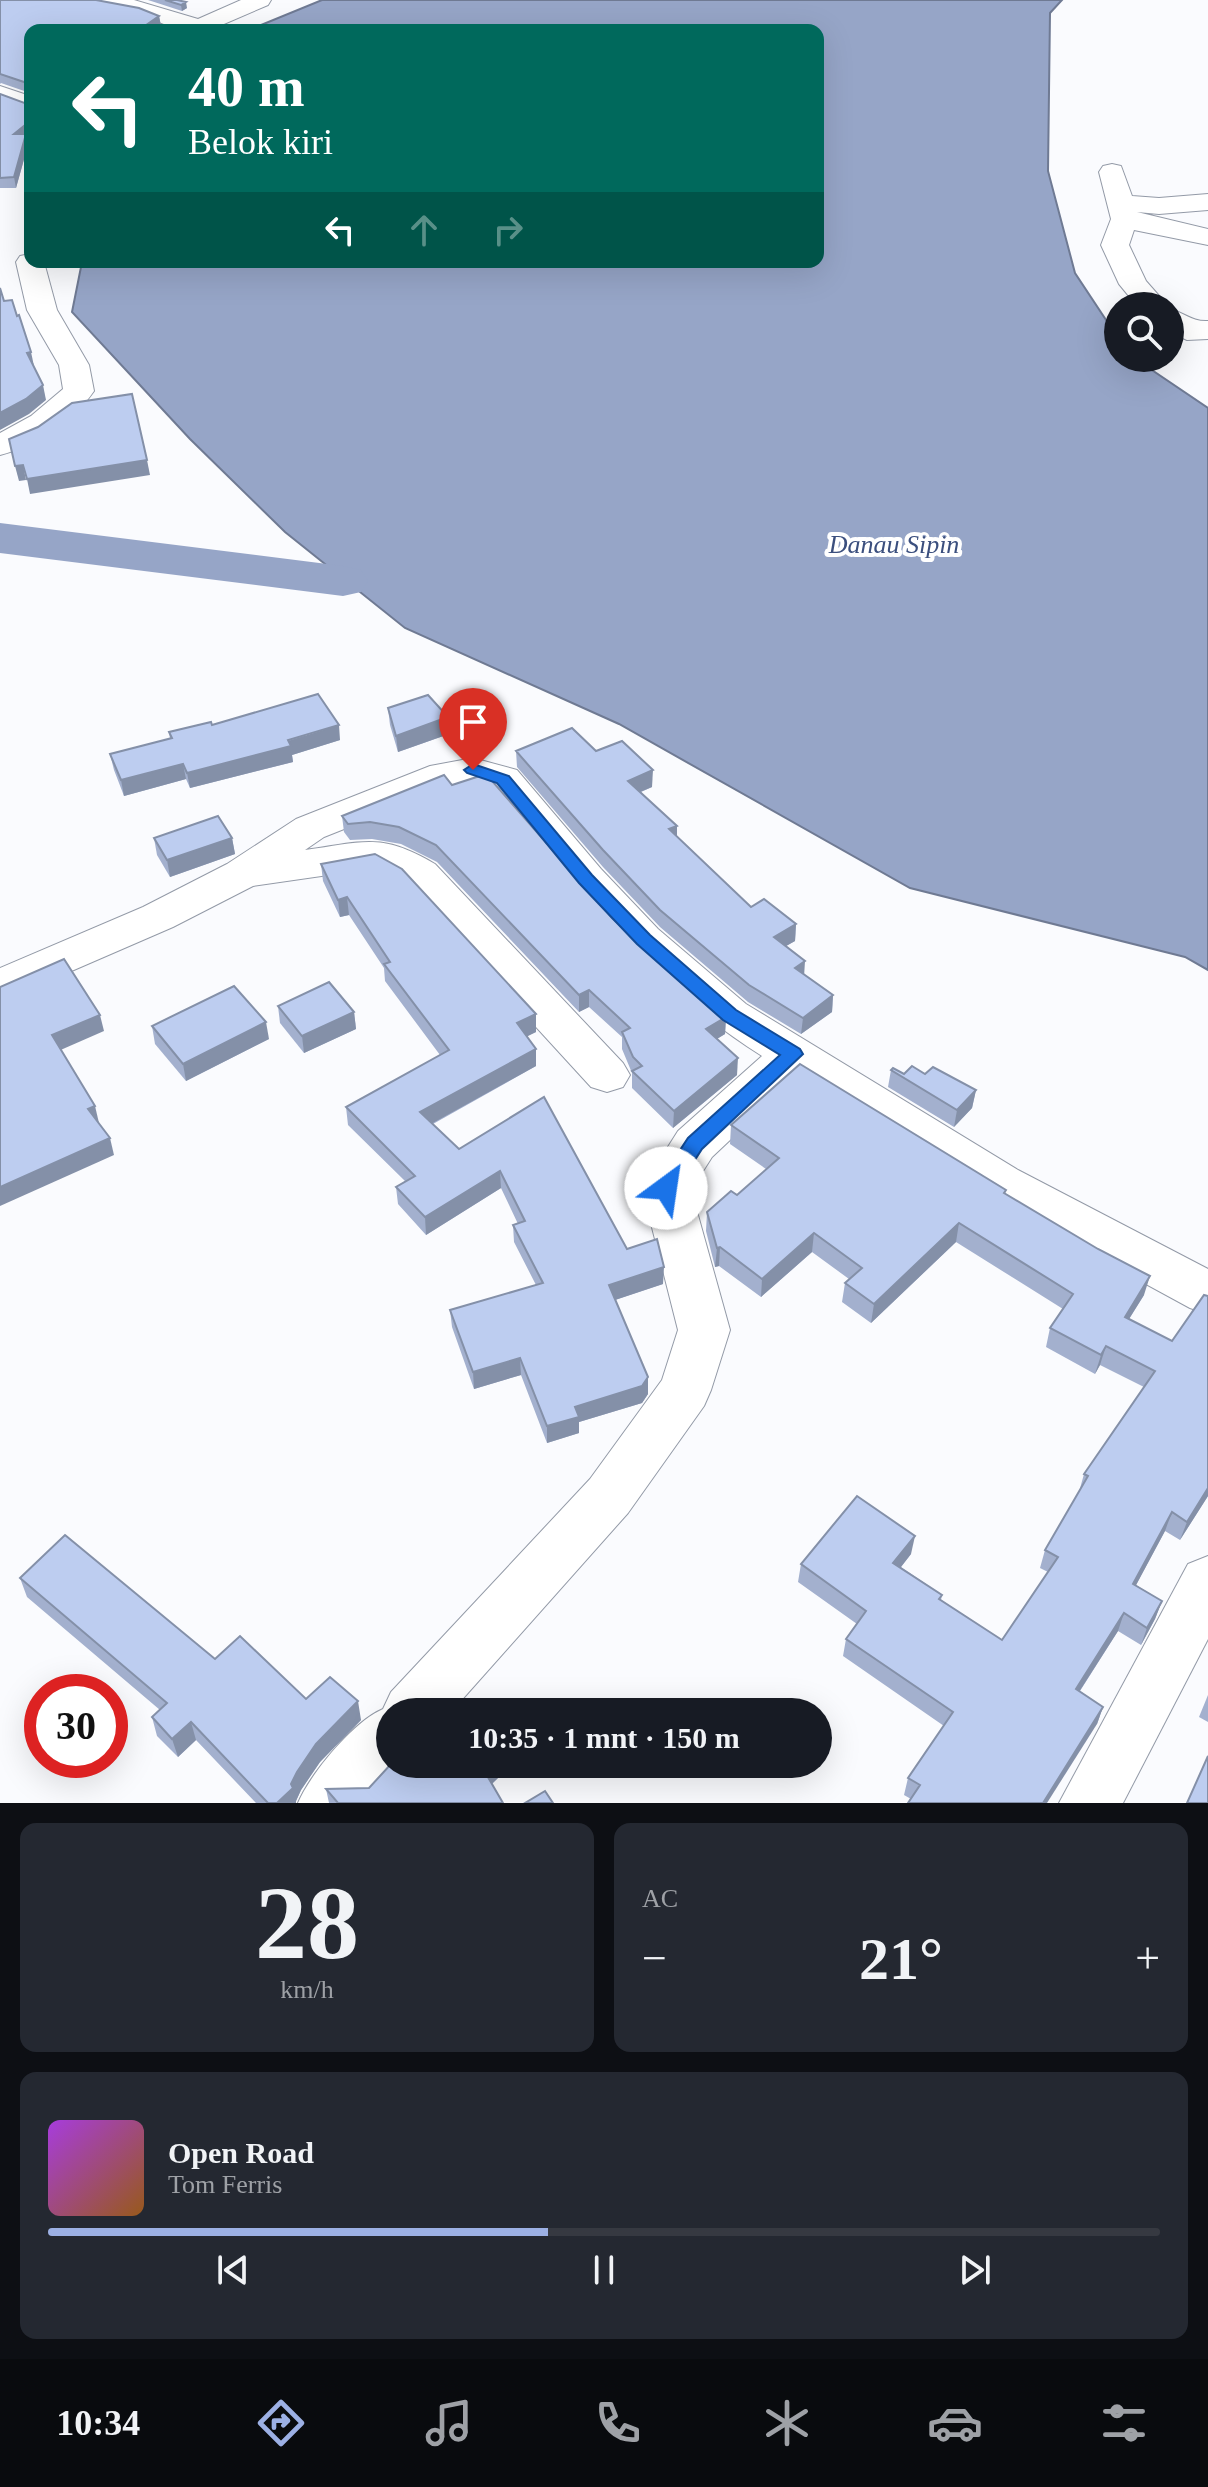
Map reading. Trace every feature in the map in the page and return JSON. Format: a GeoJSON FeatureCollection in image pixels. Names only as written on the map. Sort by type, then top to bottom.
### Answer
{"type":"FeatureCollection","features":[{"type":"Feature","properties":{"kind":"street"},"geometry":{"type":"LineString","coordinates":[[98,0],[146,9],[184,24]]}},
{"type":"Feature","properties":{"kind":"street"},"geometry":{"type":"LineString","coordinates":[[203,24],[260,0]]}},
{"type":"Feature","properties":{"kind":"street"},"geometry":{"type":"LineString","coordinates":[[2,95],[24,102]]}},
{"type":"Feature","properties":{"kind":"street"},"geometry":{"type":"LineString","coordinates":[[1112,172],[1122,211],[1115,245],[1133,284],[1140,292]]}},
{"type":"Feature","properties":{"kind":"street"},"geometry":{"type":"LineString","coordinates":[[1122,211],[1208,202]]}},
{"type":"Feature","properties":{"kind":"street"},"geometry":{"type":"LineString","coordinates":[[1122,211],[1151,228],[1208,237]]}},
{"type":"Feature","properties":{"kind":"street"},"geometry":{"type":"LineString","coordinates":[[0,445],[29,433],[63,409],[79,391],[74,365],[42,310],[32,268]]}},
{"type":"Feature","properties":{"kind":"street"},"geometry":{"type":"LineString","coordinates":[[1184,329],[1208,330]]}},
{"type":"Feature","properties":{"kind":"street"},"geometry":{"type":"LineString","coordinates":[[0,986],[158,917],[242,874],[310,828],[444,775],[473,770],[493,775],[514,790],[586,879],[643,940],[730,1015],[1001,1183],[1208,1293]]}},
{"type":"Feature","properties":{"kind":"street"},"geometry":{"type":"LineString","coordinates":[[242,874],[377,854],[406,864],[420,874],[607,1075]]}},
{"type":"Feature","properties":{"kind":"street"},"geometry":{"type":"LineString","coordinates":[[425,1698],[609,1496],[685,1390],[704,1330],[666,1188],[695,1144],[793,1054]]}},
{"type":"Feature","properties":{"kind":"street"},"geometry":{"type":"LineString","coordinates":[[1090,1803],[1208,1582]]}},
{"type":"Feature","properties":{"kind":"street"},"geometry":{"type":"LineString","coordinates":[[329,1803],[376,1751]]}},
{"type":"Feature","properties":{"kind":"water","name":"Danau Sipin"},"geometry":{"type":"Polygon","coordinates":[[[322,0],[1062,0],[1050,13],[1048,171],[1075,273],[1104,317],[1104,372],[1155,372],[1208,408],[1208,970],[1185,957],[910,888],[619,724],[405,628],[285,532],[190,439],[72,312],[81,268],[824,268],[824,24],[264,24],[322,0]]]}},
{"type":"Feature","properties":{"kind":"building"},"geometry":{"type":"Polygon","coordinates":[[[0,0],[96,0],[139,8],[159,16],[148,24],[24,24],[24,82],[0,74],[0,0]]]}},
{"type":"Feature","properties":{"kind":"building"},"geometry":{"type":"Polygon","coordinates":[[[165,0],[177,0],[186,2],[181,5],[165,0]]]}},
{"type":"Feature","properties":{"kind":"building"},"geometry":{"type":"Polygon","coordinates":[[[0,94],[24,103],[24,126],[14,134],[24,134],[24,141],[14,177],[0,178],[0,94]]]}},
{"type":"Feature","properties":{"kind":"building"},"geometry":{"type":"Polygon","coordinates":[[[0,288],[4,301],[12,300],[19,315],[31,352],[27,353],[43,385],[26,399],[0,413],[0,288]]]}},
{"type":"Feature","properties":{"kind":"building"},"geometry":{"type":"Polygon","coordinates":[[[132,394],[147,460],[27,479],[23,465],[15,466],[9,439],[38,427],[72,403],[132,394]]]}},
{"type":"Feature","properties":{"kind":"building"},"geometry":{"type":"Polygon","coordinates":[[[318,694],[339,725],[288,740],[291,746],[187,773],[183,764],[121,780],[110,754],[172,738],[169,732],[211,722],[212,725],[318,694]]]}},
{"type":"Feature","properties":{"kind":"building"},"geometry":{"type":"Polygon","coordinates":[[[428,695],[448,717],[396,736],[388,708],[428,695]]]}},
{"type":"Feature","properties":{"kind":"building"},"geometry":{"type":"Polygon","coordinates":[[[572,728],[596,751],[622,741],[653,770],[628,781],[677,826],[669,829],[751,907],[764,899],[796,924],[774,937],[805,961],[795,968],[833,995],[803,1018],[749,985],[660,910],[516,751],[572,728]]]}},
{"type":"Feature","properties":{"kind":"building"},"geometry":{"type":"Polygon","coordinates":[[[486,774],[612,918],[683,984],[726,1017],[706,1029],[738,1058],[674,1111],[632,1071],[642,1066],[633,1057],[622,1032],[630,1028],[589,990],[579,995],[436,845],[399,827],[370,822],[348,824],[342,816],[444,775],[452,785],[486,774]]]}},
{"type":"Feature","properties":{"kind":"building"},"geometry":{"type":"Polygon","coordinates":[[[218,816],[232,838],[167,860],[154,838],[218,816]]]}},
{"type":"Feature","properties":{"kind":"building"},"geometry":{"type":"Polygon","coordinates":[[[375,854],[402,869],[536,1014],[517,1023],[536,1049],[420,1112],[459,1149],[544,1097],[627,1249],[657,1239],[664,1267],[609,1285],[648,1377],[642,1386],[575,1407],[579,1417],[547,1426],[520,1358],[473,1372],[450,1310],[543,1283],[513,1225],[525,1221],[500,1171],[425,1217],[396,1187],[415,1176],[346,1107],[449,1050],[384,964],[390,962],[347,897],[338,900],[321,864],[375,854]]]}},
{"type":"Feature","properties":{"kind":"building"},"geometry":{"type":"Polygon","coordinates":[[[64,959],[100,1015],[52,1035],[95,1106],[88,1109],[110,1138],[0,1187],[0,987],[64,959]]]}},
{"type":"Feature","properties":{"kind":"building"},"geometry":{"type":"Polygon","coordinates":[[[329,982],[354,1012],[302,1036],[278,1006],[329,982]]]}},
{"type":"Feature","properties":{"kind":"building"},"geometry":{"type":"Polygon","coordinates":[[[234,986],[266,1022],[183,1064],[152,1026],[234,986]]]}},
{"type":"Feature","properties":{"kind":"building"},"geometry":{"type":"Polygon","coordinates":[[[800,1064],[1006,1190],[1004,1193],[1150,1276],[1125,1317],[1172,1341],[1204,1295],[1208,1296],[1208,1488],[1187,1522],[1172,1512],[1133,1584],[1162,1601],[1147,1628],[1124,1613],[1076,1689],[1103,1707],[1043,1803],[908,1803],[920,1785],[908,1778],[953,1712],[846,1639],[866,1611],[801,1564],[857,1496],[915,1536],[893,1563],[942,1595],[939,1599],[1002,1640],[1058,1557],[1045,1550],[1088,1476],[1084,1474],[1155,1371],[1106,1346],[1101,1355],[1050,1328],[1073,1294],[959,1223],[874,1304],[845,1283],[862,1268],[814,1233],[762,1279],[720,1247],[717,1248],[707,1212],[731,1191],[737,1195],[779,1158],[731,1125],[800,1064]]]}},
{"type":"Feature","properties":{"kind":"building"},"geometry":{"type":"Polygon","coordinates":[[[912,1066],[925,1074],[933,1067],[976,1090],[957,1110],[891,1070],[893,1068],[904,1074],[912,1066]]]}},
{"type":"Feature","properties":{"kind":"building"},"geometry":{"type":"Polygon","coordinates":[[[65,1535],[215,1659],[240,1636],[306,1699],[330,1677],[358,1701],[316,1744],[297,1772],[291,1784],[293,1788],[277,1803],[268,1803],[191,1722],[172,1739],[152,1717],[167,1703],[20,1578],[65,1535]]]}},
{"type":"Feature","properties":{"kind":"building"},"geometry":{"type":"Polygon","coordinates":[[[1208,1756],[1208,1803],[1187,1803],[1208,1756]]]}},
{"type":"Feature","properties":{"kind":"building"},"geometry":{"type":"Polygon","coordinates":[[[378,1778],[488,1778],[503,1803],[338,1803],[326,1789],[369,1788],[378,1778]]]}},
{"type":"Feature","properties":{"kind":"building"},"geometry":{"type":"Polygon","coordinates":[[[545,1791],[553,1803],[525,1803],[545,1791]]]}},
{"type":"Feature","properties":{"kind":"waterway"},"geometry":{"type":"LineString","coordinates":[[0,538],[343,581]]}},
{"type":"Feature","properties":{"kind":"route"},"geometry":{"type":"LineString","coordinates":[[473,770],[503,779],[514,790],[586,879],[643,940],[730,1015],[793,1054],[695,1144],[666,1188]]}}]}
